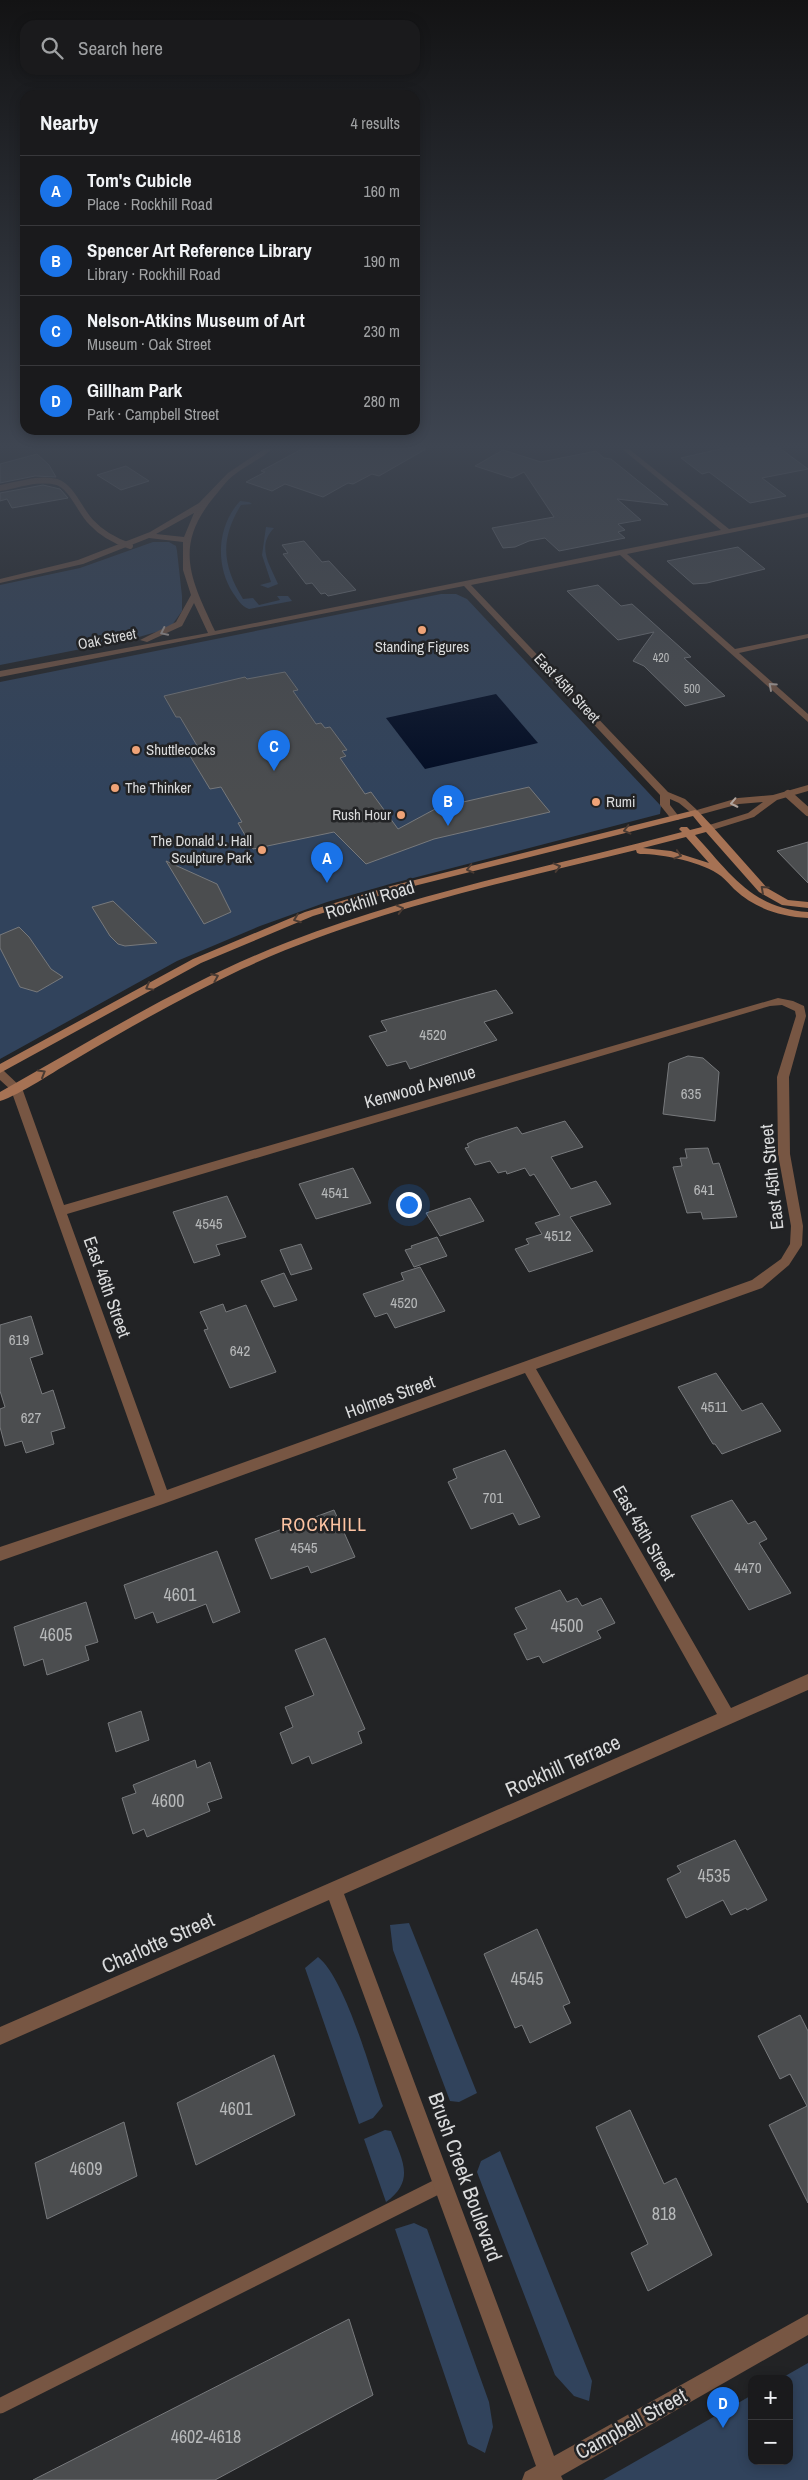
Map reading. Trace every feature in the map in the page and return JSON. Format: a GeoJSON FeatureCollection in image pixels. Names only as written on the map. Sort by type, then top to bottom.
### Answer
{"type":"FeatureCollection","features":[{"type":"Feature","properties":{"kind":"main road","name":"Rockhill Road"},"geometry":{"type":"LineString","coordinates":[[0,1069],[197,961],[249,937],[309,914],[395,888],[695,813]]}},
{"type":"Feature","properties":{"kind":"main road","name":"East 45th Street"},"geometry":{"type":"LineString","coordinates":[[695,813],[763,890],[786,903],[808,905]]}},
{"type":"Feature","properties":{"kind":"main road","name":"East 45th Street"},"geometry":{"type":"LineString","coordinates":[[675,818],[725,875]]}},
{"type":"Feature","properties":{"kind":"main road","name":"Rockhill Road"},"geometry":{"type":"LineString","coordinates":[[0,1097],[205,981],[292,944],[377,915],[709,828]]}},
{"type":"Feature","properties":{"kind":"main road"},"geometry":{"type":"LineString","coordinates":[[612,853],[665,851],[694,860],[725,875],[748,896],[771,910],[808,915]]}},
{"type":"Feature","properties":{"kind":"street"},"geometry":{"type":"LineString","coordinates":[[0,581],[74,565]]}},
{"type":"Feature","properties":{"kind":"street"},"geometry":{"type":"LineString","coordinates":[[185,565],[185,572],[194,596],[212,633]]}},
{"type":"Feature","properties":{"kind":"street","name":"Oak Street"},"geometry":{"type":"LineString","coordinates":[[0,674],[563,565]]}},
{"type":"Feature","properties":{"kind":"street"},"geometry":{"type":"LineString","coordinates":[[635,565],[808,719]]}},
{"type":"Feature","properties":{"kind":"street","name":"East 45th Street"},"geometry":{"type":"LineString","coordinates":[[466,584],[665,794],[682,801],[695,813]]}},
{"type":"Feature","properties":{"kind":"street"},"geometry":{"type":"LineString","coordinates":[[111,652],[152,637],[179,624],[194,596]]}},
{"type":"Feature","properties":{"kind":"street"},"geometry":{"type":"LineString","coordinates":[[734,652],[808,636]]}},
{"type":"Feature","properties":{"kind":"street","name":"Rockhill Road"},"geometry":{"type":"LineString","coordinates":[[695,813],[738,801],[774,798],[808,788]]}},
{"type":"Feature","properties":{"kind":"street","name":"East 45th Street"},"geometry":{"type":"LineString","coordinates":[[665,794],[665,805],[675,818]]}},
{"type":"Feature","properties":{"kind":"street","name":"Rockhill Road"},"geometry":{"type":"LineString","coordinates":[[709,828],[751,815],[774,798]]}},
{"type":"Feature","properties":{"kind":"street","name":"East 45th Street"},"geometry":{"type":"LineString","coordinates":[[785,1262],[796,1245],[797,1226],[784,1154],[783,1077],[801,1016],[800,1009],[789,1002]]}},
{"type":"Feature","properties":{"kind":"street","name":"Kenwood Avenue"},"geometry":{"type":"LineString","coordinates":[[60,1211],[769,1003],[789,1002]]}},
{"type":"Feature","properties":{"kind":"street"},"geometry":{"type":"LineString","coordinates":[[0,1074],[16,1088]]}},
{"type":"Feature","properties":{"kind":"street","name":"East 46th Street"},"geometry":{"type":"LineString","coordinates":[[16,1088],[163,1498]]}},
{"type":"Feature","properties":{"kind":"street","name":"Holmes Street"},"geometry":{"type":"LineString","coordinates":[[0,1554],[163,1498],[757,1284],[785,1262]]}},
{"type":"Feature","properties":{"kind":"street","name":"East 45th Street"},"geometry":{"type":"LineString","coordinates":[[528,1367],[727,1717]]}},
{"type":"Feature","properties":{"kind":"street","name":"Rockhill Terrace"},"geometry":{"type":"LineString","coordinates":[[334,1890],[808,1682]]}},
{"type":"Feature","properties":{"kind":"street","name":"Charlotte Street"},"geometry":{"type":"LineString","coordinates":[[0,2036],[334,1890]]}},
{"type":"Feature","properties":{"kind":"street","name":"Brush Creek Boulevard"},"geometry":{"type":"LineString","coordinates":[[334,1890],[443,2184],[544,2477]]}},
{"type":"Feature","properties":{"kind":"street","name":"Campbell Street"},"geometry":{"type":"LineString","coordinates":[[544,2477],[808,2324]]}},
{"type":"Feature","properties":{"kind":"lane"},"geometry":{"type":"LineString","coordinates":[[788,794],[808,812]]}},
{"type":"Feature","properties":{"kind":"lane"},"geometry":{"type":"LineString","coordinates":[[0,2406],[443,2184]]}},
{"type":"Feature","properties":{"kind":"shaded area"},"geometry":{"type":"Polygon","coordinates":[[[89,565],[179,565],[182,611],[172,625],[163,630],[132,639],[0,665],[0,585],[89,565]]]}},
{"type":"Feature","properties":{"kind":"shaded area"},"geometry":{"type":"Polygon","coordinates":[[[222,565],[228,565],[236,587],[243,599],[253,598],[259,605],[280,600],[277,596],[288,596],[292,601],[249,609],[240,603],[233,593],[222,565]]]}},
{"type":"Feature","properties":{"kind":"shaded area"},"geometry":{"type":"Polygon","coordinates":[[[265,565],[269,565],[278,584],[268,588],[260,585],[271,582],[265,565]]]}},
{"type":"Feature","properties":{"kind":"shaded area","name":"The Donald J. Hall Sculpture Park"},"geometry":{"type":"Polygon","coordinates":[[[441,594],[456,594],[467,599],[661,806],[660,814],[390,884],[327,902],[260,926],[177,961],[0,1059],[0,682],[441,594]]]}},
{"type":"Feature","properties":{"kind":"shaded area"},"geometry":{"type":"Polygon","coordinates":[[[496,694],[538,743],[425,769],[386,718],[496,694]]]}},
{"type":"Feature","properties":{"kind":"shaded area"},"geometry":{"type":"Polygon","coordinates":[[[409,1923],[477,2093],[459,2102],[450,2101],[393,1950],[390,1925],[409,1923]]]}},
{"type":"Feature","properties":{"kind":"shaded area"},"geometry":{"type":"Polygon","coordinates":[[[318,1957],[338,1984],[347,2004],[383,2106],[373,2118],[359,2124],[305,1968],[318,1957]]]}},
{"type":"Feature","properties":{"kind":"shaded area"},"geometry":{"type":"Polygon","coordinates":[[[385,2130],[391,2131],[404,2169],[404,2178],[401,2186],[386,2202],[364,2139],[385,2130]]]}},
{"type":"Feature","properties":{"kind":"shaded area"},"geometry":{"type":"Polygon","coordinates":[[[500,2151],[592,2381],[589,2401],[574,2396],[555,2375],[477,2172],[481,2161],[500,2151]]]}},
{"type":"Feature","properties":{"kind":"shaded area"},"geometry":{"type":"Polygon","coordinates":[[[414,2223],[427,2229],[489,2402],[493,2427],[485,2453],[468,2444],[395,2229],[414,2223]]]}},
{"type":"Feature","properties":{"kind":"shaded area"},"geometry":{"type":"Polygon","coordinates":[[[808,2363],[808,2480],[603,2480],[748,2397],[748,2465],[793,2465],[793,2375],[787,2375],[808,2363]]]}},
{"type":"Feature","properties":{"kind":"building"},"geometry":{"type":"Polygon","coordinates":[[[291,565],[332,565],[356,590],[328,596],[325,593],[321,594],[312,583],[306,584],[291,565]]]}},
{"type":"Feature","properties":{"kind":"building"},"geometry":{"type":"Polygon","coordinates":[[[671,565],[760,565],[765,569],[707,583],[693,584],[671,565]]]}},
{"type":"Feature","properties":{"kind":"building"},"geometry":{"type":"Polygon","coordinates":[[[598,585],[621,606],[632,604],[691,657],[684,658],[725,696],[685,706],[644,666],[633,661],[654,632],[618,640],[567,591],[598,585]]]}},
{"type":"Feature","properties":{"kind":"building"},"geometry":{"type":"Polygon","coordinates":[[[285,672],[298,690],[293,691],[316,724],[321,723],[325,728],[330,727],[347,750],[342,751],[346,756],[340,758],[365,794],[371,792],[398,829],[437,808],[529,787],[550,812],[434,839],[366,864],[334,832],[253,849],[238,823],[242,822],[221,787],[210,789],[187,751],[199,749],[180,717],[176,717],[164,696],[245,677],[247,679],[285,672]]]}},
{"type":"Feature","properties":{"kind":"building"},"geometry":{"type":"Polygon","coordinates":[[[808,842],[808,883],[777,851],[808,842]]]}},
{"type":"Feature","properties":{"kind":"building"},"geometry":{"type":"Polygon","coordinates":[[[166,861],[217,884],[231,912],[204,924],[166,861]]]}},
{"type":"Feature","properties":{"kind":"building"},"geometry":{"type":"Polygon","coordinates":[[[113,901],[157,943],[125,946],[118,944],[110,936],[92,907],[113,901]]]}},
{"type":"Feature","properties":{"kind":"building"},"geometry":{"type":"Polygon","coordinates":[[[19,927],[29,937],[51,969],[63,977],[37,992],[20,987],[0,948],[0,935],[19,927]]]}},
{"type":"Feature","properties":{"kind":"building"},"geometry":{"type":"Polygon","coordinates":[[[496,990],[513,1013],[484,1022],[497,1040],[410,1069],[406,1061],[387,1066],[369,1036],[387,1031],[381,1021],[496,990]]]}},
{"type":"Feature","properties":{"kind":"building"},"geometry":{"type":"Polygon","coordinates":[[[688,1056],[703,1058],[719,1072],[715,1121],[663,1114],[669,1063],[688,1056]]]}},
{"type":"Feature","properties":{"kind":"building"},"geometry":{"type":"Polygon","coordinates":[[[565,1121],[583,1147],[551,1157],[571,1189],[596,1181],[611,1204],[570,1217],[593,1251],[529,1272],[515,1249],[529,1244],[526,1239],[542,1234],[535,1223],[560,1215],[534,1174],[530,1176],[525,1168],[507,1174],[506,1171],[498,1173],[490,1161],[475,1165],[465,1148],[469,1147],[467,1144],[475,1140],[517,1127],[522,1134],[565,1121]]]}},
{"type":"Feature","properties":{"kind":"building"},"geometry":{"type":"Polygon","coordinates":[[[708,1148],[713,1164],[719,1163],[737,1217],[703,1219],[701,1212],[687,1213],[673,1167],[682,1166],[680,1158],[687,1158],[685,1149],[708,1148]]]}},
{"type":"Feature","properties":{"kind":"building"},"geometry":{"type":"Polygon","coordinates":[[[353,1168],[371,1203],[316,1219],[299,1184],[353,1168]]]}},
{"type":"Feature","properties":{"kind":"building"},"geometry":{"type":"Polygon","coordinates":[[[227,1196],[246,1237],[216,1245],[220,1255],[194,1263],[173,1212],[227,1196]]]}},
{"type":"Feature","properties":{"kind":"building"},"geometry":{"type":"Polygon","coordinates":[[[470,1198],[484,1221],[440,1236],[426,1213],[470,1198]]]}},
{"type":"Feature","properties":{"kind":"building"},"geometry":{"type":"Polygon","coordinates":[[[437,1237],[447,1256],[414,1267],[405,1250],[437,1237]]]}},
{"type":"Feature","properties":{"kind":"building"},"geometry":{"type":"Polygon","coordinates":[[[301,1244],[312,1269],[291,1275],[280,1250],[301,1244]]]}},
{"type":"Feature","properties":{"kind":"building"},"geometry":{"type":"Polygon","coordinates":[[[420,1267],[445,1311],[395,1328],[387,1313],[375,1317],[363,1294],[404,1280],[401,1273],[420,1267]]]}},
{"type":"Feature","properties":{"kind":"building"},"geometry":{"type":"Polygon","coordinates":[[[284,1273],[297,1300],[274,1307],[261,1281],[284,1273]]]}},
{"type":"Feature","properties":{"kind":"building"},"geometry":{"type":"Polygon","coordinates":[[[223,1304],[226,1312],[246,1305],[276,1372],[230,1388],[204,1330],[208,1329],[200,1312],[223,1304]]]}},
{"type":"Feature","properties":{"kind":"building"},"geometry":{"type":"Polygon","coordinates":[[[31,1316],[43,1354],[30,1358],[42,1394],[53,1390],[65,1428],[51,1432],[54,1444],[26,1453],[22,1441],[5,1446],[0,1427],[0,1409],[5,1407],[0,1391],[0,1325],[31,1316]]]}},
{"type":"Feature","properties":{"kind":"building"},"geometry":{"type":"Polygon","coordinates":[[[716,1373],[742,1411],[762,1403],[781,1431],[722,1454],[713,1444],[678,1387],[716,1373]]]}},
{"type":"Feature","properties":{"kind":"building"},"geometry":{"type":"Polygon","coordinates":[[[505,1450],[540,1517],[519,1525],[513,1513],[471,1529],[448,1482],[457,1478],[453,1469],[505,1450]]]}},
{"type":"Feature","properties":{"kind":"building"},"geometry":{"type":"Polygon","coordinates":[[[732,1500],[748,1524],[755,1521],[767,1539],[759,1543],[791,1593],[749,1610],[691,1516],[732,1500]]]}},
{"type":"Feature","properties":{"kind":"building"},"geometry":{"type":"Polygon","coordinates":[[[334,1510],[355,1557],[311,1573],[308,1566],[271,1579],[255,1539],[334,1510]]]}},
{"type":"Feature","properties":{"kind":"building"},"geometry":{"type":"Polygon","coordinates":[[[217,1551],[240,1612],[213,1623],[206,1604],[157,1623],[153,1612],[135,1619],[124,1585],[217,1551]]]}},
{"type":"Feature","properties":{"kind":"building"},"geometry":{"type":"Polygon","coordinates":[[[560,1590],[567,1602],[577,1598],[582,1606],[601,1598],[615,1623],[597,1631],[601,1638],[543,1663],[539,1656],[527,1660],[514,1634],[527,1629],[515,1608],[560,1590]]]}},
{"type":"Feature","properties":{"kind":"building"},"geometry":{"type":"Polygon","coordinates":[[[86,1602],[98,1642],[85,1646],[89,1660],[47,1675],[43,1659],[24,1666],[14,1627],[86,1602]]]}},
{"type":"Feature","properties":{"kind":"building"},"geometry":{"type":"Polygon","coordinates":[[[325,1638],[365,1729],[358,1732],[362,1743],[312,1764],[309,1756],[292,1764],[280,1733],[293,1727],[285,1707],[314,1695],[295,1650],[325,1638]]]}},
{"type":"Feature","properties":{"kind":"building"},"geometry":{"type":"Polygon","coordinates":[[[141,1711],[149,1740],[116,1752],[108,1723],[141,1711]]]}},
{"type":"Feature","properties":{"kind":"building"},"geometry":{"type":"Polygon","coordinates":[[[195,1760],[197,1768],[210,1762],[222,1798],[207,1803],[210,1811],[147,1837],[144,1829],[133,1834],[122,1798],[136,1793],[133,1785],[195,1760]]]}},
{"type":"Feature","properties":{"kind":"building"},"geometry":{"type":"Polygon","coordinates":[[[735,1840],[767,1900],[747,1910],[746,1908],[731,1915],[723,1900],[686,1918],[667,1879],[681,1872],[677,1866],[735,1840]]]}},
{"type":"Feature","properties":{"kind":"building"},"geometry":{"type":"Polygon","coordinates":[[[537,1929],[570,2003],[563,2006],[571,2023],[530,2043],[522,2025],[515,2028],[484,1954],[537,1929]]]}},
{"type":"Feature","properties":{"kind":"building"},"geometry":{"type":"Polygon","coordinates":[[[800,2015],[808,2031],[808,2203],[769,2125],[807,2106],[790,2074],[780,2079],[758,2036],[800,2015]]]}},
{"type":"Feature","properties":{"kind":"building"},"geometry":{"type":"Polygon","coordinates":[[[274,2055],[295,2115],[196,2165],[177,2103],[274,2055]]]}},
{"type":"Feature","properties":{"kind":"building"},"geometry":{"type":"Polygon","coordinates":[[[630,2110],[664,2184],[676,2178],[712,2255],[648,2291],[631,2253],[648,2244],[596,2127],[630,2110]]]}},
{"type":"Feature","properties":{"kind":"building"},"geometry":{"type":"Polygon","coordinates":[[[124,2122],[137,2176],[47,2219],[35,2163],[124,2122]]]}},
{"type":"Feature","properties":{"kind":"building"},"geometry":{"type":"Polygon","coordinates":[[[349,2319],[373,2395],[215,2480],[33,2480],[349,2319]]]}},
{"type":"Feature","properties":{"kind":"place","name":"Standing Figures"},"geometry":{"type":"Point","coordinates":[422,630]}},
{"type":"Feature","properties":{"kind":"place","name":"Shuttlecocks"},"geometry":{"type":"Point","coordinates":[136,750]}},
{"type":"Feature","properties":{"kind":"place","name":"Nelson-Atkins Museum of Art"},"geometry":{"type":"Point","coordinates":[274,771]}},
{"type":"Feature","properties":{"kind":"place","name":"The Thinker"},"geometry":{"type":"Point","coordinates":[115,788]}},
{"type":"Feature","properties":{"kind":"place","name":"Rumi"},"geometry":{"type":"Point","coordinates":[596,802]}},
{"type":"Feature","properties":{"kind":"place","name":"Rush Hour"},"geometry":{"type":"Point","coordinates":[401,815]}},
{"type":"Feature","properties":{"kind":"place","name":"Spencer Art Reference Library"},"geometry":{"type":"Point","coordinates":[448,826]}},
{"type":"Feature","properties":{"kind":"place","name":"The Donald J. Hall Sculpture Park"},"geometry":{"type":"Point","coordinates":[262,850]}},
{"type":"Feature","properties":{"kind":"place","name":"Tom's Cubicle"},"geometry":{"type":"Point","coordinates":[327,883]}},
{"type":"Feature","properties":{"kind":"place","name":"Gillham Park"},"geometry":{"type":"Point","coordinates":[723,2428]}},
{"type":"Feature","properties":{"kind":"district","name":"ROCKHILL"},"geometry":{"type":"Point","coordinates":[324,1524]}}]}
